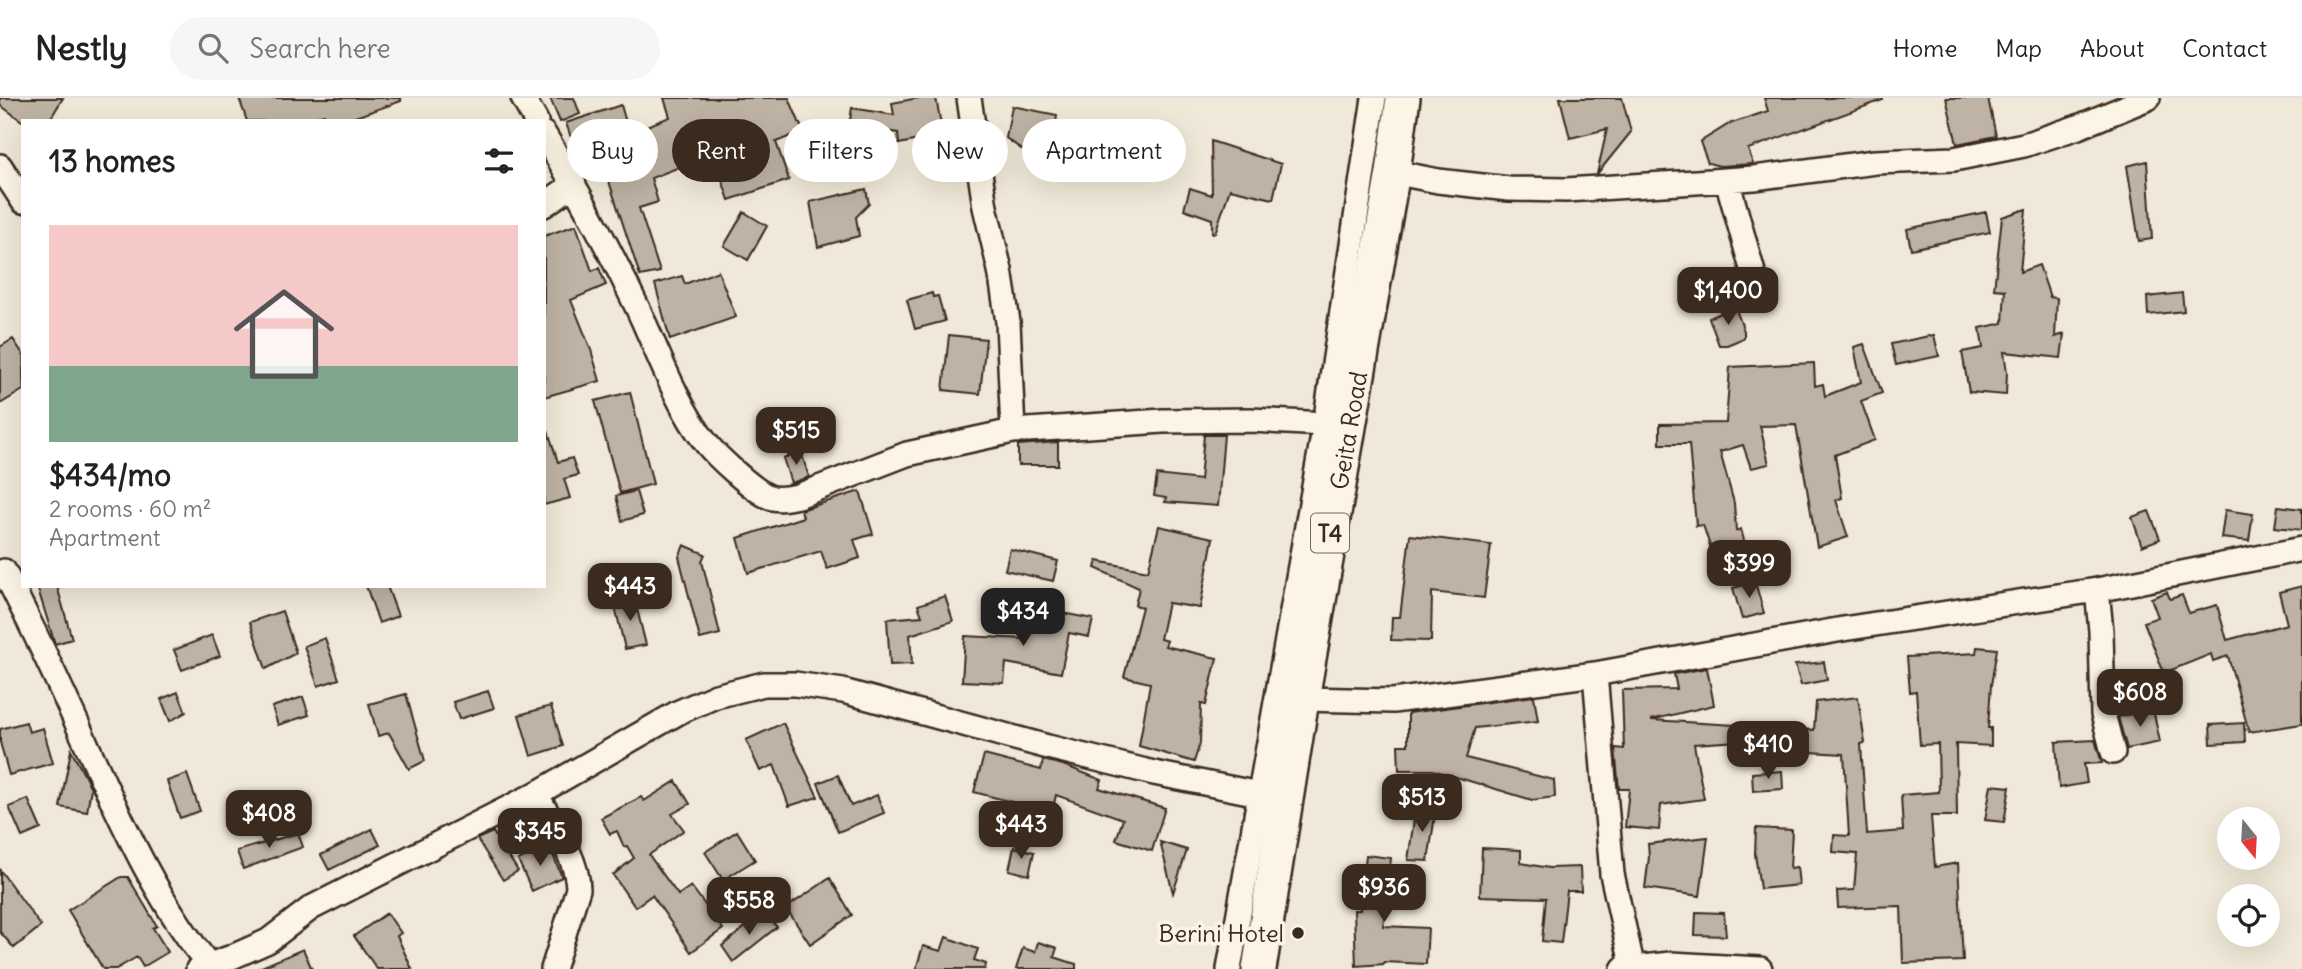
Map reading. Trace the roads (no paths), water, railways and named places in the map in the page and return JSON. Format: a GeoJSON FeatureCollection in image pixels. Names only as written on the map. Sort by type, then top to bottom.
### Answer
{"type":"FeatureCollection","features":[{"type":"Feature","properties":{"kind":"highway","name":"Geita Road"},"geometry":{"type":"LineString","coordinates":[[1259,969],[1301,699],[1393,172],[1403,98]]}},
{"type":"Feature","properties":{"kind":"street"},"geometry":{"type":"LineString","coordinates":[[523,98],[535,119]]}},
{"type":"Feature","properties":{"kind":"street"},"geometry":{"type":"LineString","coordinates":[[969,98],[985,207],[1000,270],[1008,322],[1013,431]]}},
{"type":"Feature","properties":{"kind":"street"},"geometry":{"type":"LineString","coordinates":[[1228,969],[1253,842],[1259,793],[1325,425],[1374,98]]}},
{"type":"Feature","properties":{"kind":"street"},"geometry":{"type":"LineString","coordinates":[[1393,172],[1438,181],[1519,189],[1566,190],[1727,180],[1875,162],[1954,159],[2024,145],[2148,98]]}},
{"type":"Feature","properties":{"kind":"street"},"geometry":{"type":"LineString","coordinates":[[546,137],[637,306],[695,427],[717,454],[767,496],[783,499],[798,496],[907,454],[1013,431],[1163,421],[1250,420],[1325,425]]}},
{"type":"Feature","properties":{"kind":"street"},"geometry":{"type":"LineString","coordinates":[[0,166],[21,198]]}},
{"type":"Feature","properties":{"kind":"street"},"geometry":{"type":"LineString","coordinates":[[1727,180],[1756,283]]}},
{"type":"Feature","properties":{"kind":"street"},"geometry":{"type":"LineString","coordinates":[[546,204],[573,184]]}},
{"type":"Feature","properties":{"kind":"street"},"geometry":{"type":"LineString","coordinates":[[1301,699],[1393,701],[1595,674],[1843,629],[2097,590],[2302,549]]}},
{"type":"Feature","properties":{"kind":"street"},"geometry":{"type":"LineString","coordinates":[[9,568],[118,817],[178,925],[206,967],[260,945],[311,908],[536,794],[649,729],[704,702],[744,688],[795,684],[843,691],[1154,774],[1259,793]]}},
{"type":"Feature","properties":{"kind":"street"},"geometry":{"type":"LineString","coordinates":[[2097,590],[2104,714],[2113,752]]}},
{"type":"Feature","properties":{"kind":"street"},"geometry":{"type":"LineString","coordinates":[[1595,674],[1612,874],[1629,969],[1671,964],[1760,969]]}},
{"type":"Feature","properties":{"kind":"street"},"geometry":{"type":"LineString","coordinates":[[536,794],[578,877],[578,889],[559,965]]}},
{"type":"Feature","properties":{"kind":"place","name":"Berini Hotel"},"geometry":{"type":"Point","coordinates":[1298,933]}}]}
